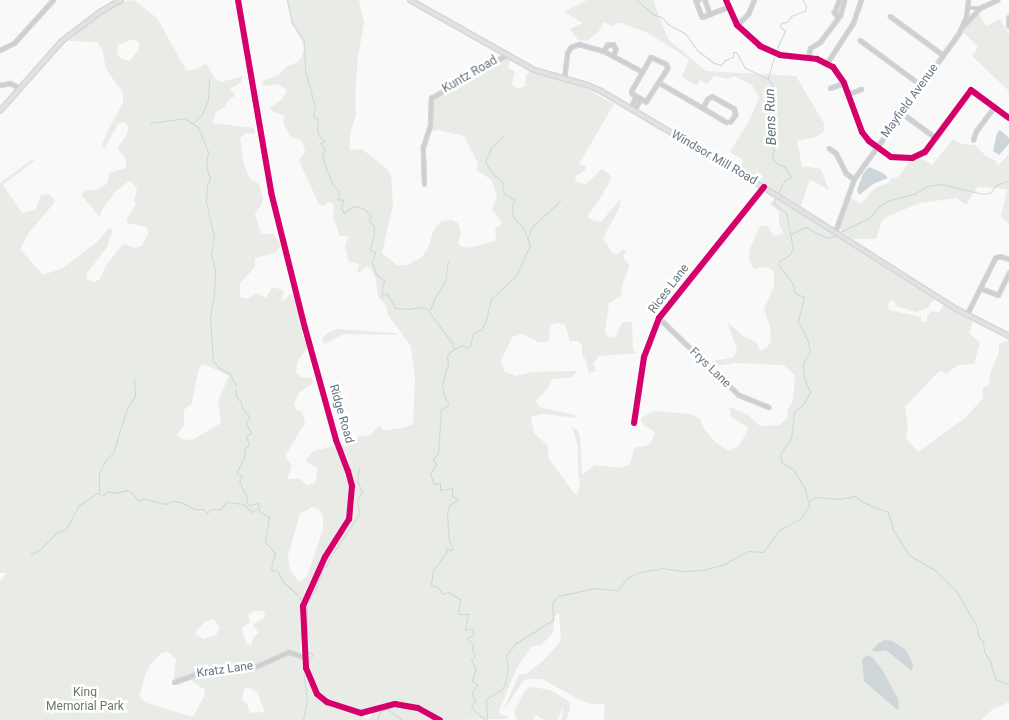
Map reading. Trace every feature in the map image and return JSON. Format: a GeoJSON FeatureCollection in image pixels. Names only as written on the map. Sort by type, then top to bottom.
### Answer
{"type":"FeatureCollection","features":[{"type":"Feature","properties":{"kind":"main road"},"geometry":{"type":"LineString","coordinates":[[0,111],[62,41],[100,12],[120,0]]}},
{"type":"Feature","properties":{"kind":"main road","name":"Windsor Mill Road"},"geometry":{"type":"LineString","coordinates":[[410,0],[534,70],[595,88],[764,187],[966,315],[1009,336]]}},
{"type":"Feature","properties":{"kind":"street"},"geometry":{"type":"LineString","coordinates":[[0,50],[14,43],[53,0]]}},
{"type":"Feature","properties":{"kind":"street","name":"Ridge Road"},"geometry":{"type":"LineString","coordinates":[[238,0],[269,183],[305,328],[336,440],[352,486],[350,516],[325,556],[304,604],[304,658],[315,691],[327,702],[361,713],[388,704],[402,705],[418,708],[440,720]]}},
{"type":"Feature","properties":{"kind":"street"},"geometry":{"type":"LineString","coordinates":[[699,0],[696,1],[702,17],[728,7]]}},
{"type":"Feature","properties":{"kind":"street"},"geometry":{"type":"LineString","coordinates":[[705,0],[710,14]]}},
{"type":"Feature","properties":{"kind":"street"},"geometry":{"type":"LineString","coordinates":[[726,0],[737,25],[754,42],[767,50],[787,56],[808,57],[827,63],[838,72],[862,132],[876,147],[891,157],[912,158],[925,152],[972,90],[1009,118]]}},
{"type":"Feature","properties":{"kind":"street"},"geometry":{"type":"LineString","coordinates":[[737,25],[748,14],[754,0]]}},
{"type":"Feature","properties":{"kind":"street"},"geometry":{"type":"LineString","coordinates":[[808,57],[810,48],[820,42],[838,17],[844,1],[840,0],[834,13],[838,17]]}},
{"type":"Feature","properties":{"kind":"street"},"geometry":{"type":"LineString","coordinates":[[827,63],[852,24],[861,0]]}},
{"type":"Feature","properties":{"kind":"street"},"geometry":{"type":"LineString","coordinates":[[968,0],[968,8]]}},
{"type":"Feature","properties":{"kind":"street","name":"Mayfield Avenue"},"geometry":{"type":"LineString","coordinates":[[835,232],[854,179],[876,147],[963,26],[980,8],[997,0]]}},
{"type":"Feature","properties":{"kind":"street","name":"Mayfield Avenue"},"geometry":{"type":"LineString","coordinates":[[963,26],[968,8],[980,8]]}},
{"type":"Feature","properties":{"kind":"street"},"geometry":{"type":"LineString","coordinates":[[890,16],[943,55]]}},
{"type":"Feature","properties":{"kind":"street"},"geometry":{"type":"LineString","coordinates":[[1009,17],[1009,26]]}},
{"type":"Feature","properties":{"kind":"street"},"geometry":{"type":"LineString","coordinates":[[860,40],[921,85]]}},
{"type":"Feature","properties":{"kind":"street"},"geometry":{"type":"LineString","coordinates":[[564,79],[567,53],[571,47],[582,43],[614,55],[641,72]]}},
{"type":"Feature","properties":{"kind":"street"},"geometry":{"type":"LineString","coordinates":[[604,51],[608,44],[614,45],[616,49],[614,55]]}},
{"type":"Feature","properties":{"kind":"street","name":"Kuntz Road"},"geometry":{"type":"LineString","coordinates":[[424,184],[423,147],[430,125],[431,98],[506,55]]}},
{"type":"Feature","properties":{"kind":"street"},"geometry":{"type":"LineString","coordinates":[[651,57],[668,67],[649,101],[640,99],[632,94],[631,90],[641,72],[651,57]]}},
{"type":"Feature","properties":{"kind":"street"},"geometry":{"type":"LineString","coordinates":[[0,85],[10,82],[20,88]]}},
{"type":"Feature","properties":{"kind":"street"},"geometry":{"type":"LineString","coordinates":[[660,83],[702,108],[728,122],[735,115],[734,109],[712,97],[708,99],[702,108]]}},
{"type":"Feature","properties":{"kind":"street"},"geometry":{"type":"LineString","coordinates":[[830,88],[844,83]]}},
{"type":"Feature","properties":{"kind":"street"},"geometry":{"type":"LineString","coordinates":[[848,94],[861,89]]}},
{"type":"Feature","properties":{"kind":"street"},"geometry":{"type":"LineString","coordinates":[[632,110],[636,96]]}},
{"type":"Feature","properties":{"kind":"street"},"geometry":{"type":"LineString","coordinates":[[632,110],[640,99]]}},
{"type":"Feature","properties":{"kind":"street"},"geometry":{"type":"LineString","coordinates":[[973,140],[976,131],[994,107]]}},
{"type":"Feature","properties":{"kind":"street"},"geometry":{"type":"LineString","coordinates":[[902,113],[936,138]]}},
{"type":"Feature","properties":{"kind":"street"},"geometry":{"type":"LineString","coordinates":[[829,148],[836,153],[846,173],[854,179]]}},
{"type":"Feature","properties":{"kind":"street","name":"Rices Lane"},"geometry":{"type":"LineString","coordinates":[[634,423],[644,357],[659,318],[764,187]]}},
{"type":"Feature","properties":{"kind":"street"},"geometry":{"type":"LineString","coordinates":[[966,315],[996,257],[1002,256],[1009,259]]}},
{"type":"Feature","properties":{"kind":"street"},"geometry":{"type":"LineString","coordinates":[[980,288],[994,295],[1000,294],[1009,272]]}},
{"type":"Feature","properties":{"kind":"street","name":"Frys Lane"},"geometry":{"type":"LineString","coordinates":[[659,318],[739,395],[768,407]]}},
{"type":"Feature","properties":{"kind":"street","name":"Kratz Lane"},"geometry":{"type":"LineString","coordinates":[[174,682],[201,672],[255,668],[289,652],[304,658]]}},
{"type":"Feature","properties":{"kind":"green space","name":"King Memorial Park"},"geometry":{"type":"Polygon","coordinates":[[[134,0],[157,18],[186,70],[193,70],[206,64],[215,78],[221,82],[243,76],[241,82],[230,89],[235,94],[234,97],[230,98],[225,107],[216,112],[212,123],[254,128],[255,134],[245,133],[240,138],[244,165],[250,179],[259,184],[263,199],[255,214],[261,234],[273,234],[282,245],[275,253],[255,258],[255,267],[240,283],[240,297],[247,299],[256,293],[266,298],[274,287],[284,291],[281,300],[284,301],[291,293],[296,301],[302,333],[308,347],[297,362],[296,372],[301,377],[312,378],[313,383],[299,393],[294,403],[296,410],[302,412],[305,423],[285,456],[292,466],[287,479],[300,479],[307,485],[313,484],[316,481],[318,468],[305,461],[313,451],[334,446],[349,478],[351,503],[348,513],[306,589],[301,607],[303,634],[300,646],[306,680],[325,705],[368,719],[375,711],[388,706],[404,706],[435,720],[0,720],[0,582],[6,573],[0,573],[0,183],[31,160],[36,159],[3,185],[22,213],[35,210],[41,195],[48,194],[54,199],[55,202],[28,234],[20,249],[43,275],[63,268],[98,241],[109,228],[113,230],[107,247],[87,273],[86,279],[94,282],[100,279],[106,266],[121,246],[125,244],[135,248],[142,246],[148,234],[147,227],[127,223],[127,219],[136,204],[134,201],[137,189],[132,183],[129,181],[115,192],[102,210],[100,217],[81,195],[86,190],[96,190],[105,185],[108,182],[109,173],[126,168],[126,158],[118,150],[118,147],[126,136],[129,127],[124,122],[118,124],[104,149],[102,145],[107,132],[123,103],[123,93],[106,69],[103,52],[98,42],[69,41],[100,13],[119,2],[134,0]],[[133,39],[118,45],[117,54],[122,59],[130,61],[139,49],[139,42],[133,39]],[[204,364],[199,367],[192,403],[184,410],[184,425],[177,435],[182,439],[192,440],[221,423],[218,401],[229,376],[204,364]],[[312,507],[300,514],[288,556],[290,570],[299,582],[307,577],[323,529],[323,515],[318,509],[312,507]],[[254,611],[248,615],[250,622],[242,628],[242,632],[247,644],[251,645],[254,636],[259,633],[253,626],[264,618],[264,611],[254,611]],[[213,619],[206,621],[195,634],[204,639],[216,635],[220,627],[213,619]],[[168,652],[161,653],[150,665],[145,675],[140,695],[141,699],[147,703],[193,717],[204,696],[205,690],[191,680],[178,685],[173,684],[176,659],[168,652]],[[247,687],[244,689],[242,699],[247,704],[251,713],[265,712],[257,692],[247,687]]]}},
{"type":"Feature","properties":{"kind":"green space"},"geometry":{"type":"Polygon","coordinates":[[[287,0],[359,0],[364,23],[358,56],[355,95],[356,114],[349,147],[351,150],[362,149],[387,169],[391,175],[393,205],[382,253],[397,265],[407,265],[422,257],[428,248],[434,229],[442,221],[452,220],[458,223],[461,233],[458,243],[460,246],[468,248],[495,241],[495,228],[501,225],[501,221],[492,210],[497,197],[492,180],[476,170],[478,163],[464,136],[438,130],[429,132],[432,102],[435,97],[507,57],[510,61],[508,68],[515,71],[512,84],[516,89],[525,86],[526,75],[531,71],[585,88],[614,104],[580,162],[579,165],[586,166],[585,170],[576,176],[575,179],[576,182],[586,184],[602,169],[610,175],[611,179],[589,214],[588,217],[594,221],[601,222],[621,198],[619,209],[603,238],[612,253],[618,254],[623,249],[626,251],[623,257],[629,268],[623,282],[621,296],[609,303],[605,332],[608,337],[615,338],[622,322],[632,322],[633,350],[638,353],[599,356],[593,364],[596,371],[589,373],[586,360],[582,355],[582,345],[577,341],[570,341],[564,324],[557,323],[550,325],[549,339],[546,342],[539,342],[522,334],[512,337],[501,361],[504,371],[516,376],[532,372],[577,371],[573,377],[552,379],[548,388],[536,401],[539,407],[575,415],[577,418],[543,414],[532,416],[531,419],[534,433],[547,445],[549,459],[577,495],[580,485],[578,446],[572,427],[578,431],[580,437],[582,475],[595,465],[620,468],[630,465],[634,448],[649,445],[654,436],[655,432],[643,425],[641,418],[654,411],[691,414],[700,419],[704,429],[715,442],[729,451],[739,446],[748,430],[747,427],[731,417],[730,407],[748,415],[760,426],[779,425],[787,419],[788,409],[793,400],[795,375],[783,365],[735,363],[717,366],[711,364],[713,361],[732,358],[736,353],[737,349],[727,322],[743,336],[756,342],[760,351],[771,342],[770,327],[764,309],[774,286],[774,272],[768,267],[754,269],[749,259],[749,251],[760,226],[767,226],[774,236],[783,233],[779,223],[779,212],[771,205],[771,202],[777,199],[934,299],[928,308],[916,312],[896,306],[893,299],[888,304],[889,310],[921,317],[921,322],[927,321],[927,316],[932,311],[939,313],[944,305],[973,322],[969,333],[980,343],[974,364],[958,365],[946,374],[941,371],[937,373],[905,407],[908,426],[906,438],[918,452],[965,418],[983,398],[983,388],[989,384],[991,371],[999,352],[999,344],[1009,340],[1009,702],[993,709],[981,720],[604,720],[605,704],[591,704],[542,679],[529,679],[524,680],[503,711],[519,674],[526,674],[544,660],[561,639],[559,613],[555,616],[553,633],[541,645],[531,647],[517,668],[498,713],[508,717],[508,719],[444,720],[420,707],[387,703],[366,711],[357,710],[321,695],[312,680],[306,645],[305,608],[324,560],[350,522],[354,507],[349,461],[340,446],[358,437],[371,435],[379,425],[383,430],[387,430],[403,428],[413,424],[415,379],[411,346],[388,315],[386,305],[378,297],[376,280],[370,267],[366,267],[359,273],[357,270],[360,264],[350,262],[348,259],[345,246],[349,236],[340,236],[333,217],[334,204],[328,201],[325,206],[319,204],[299,161],[305,151],[302,141],[291,138],[283,122],[285,116],[272,111],[270,108],[282,99],[287,90],[278,84],[263,86],[262,83],[278,75],[288,66],[298,62],[304,49],[301,38],[291,23],[287,0]]]}},
{"type":"Feature","properties":{"kind":"green space"},"geometry":{"type":"Polygon","coordinates":[[[587,0],[653,0],[668,39],[706,71],[796,76],[825,125],[823,126],[825,130],[817,137],[797,141],[802,166],[821,169],[829,190],[810,179],[801,206],[760,181],[763,176],[757,172],[753,177],[740,170],[743,160],[730,152],[748,123],[759,98],[752,85],[734,76],[728,79],[714,76],[707,84],[700,80],[697,86],[682,77],[689,59],[648,33],[621,23],[616,23],[614,27],[604,22],[599,31],[587,41],[578,40],[570,29],[583,23],[564,12],[587,0]]]}},
{"type":"Feature","properties":{"kind":"green space"},"geometry":{"type":"Polygon","coordinates":[[[978,12],[986,26],[1000,19],[1009,35],[1009,91],[972,56],[978,47],[962,31],[978,12]]]}},
{"type":"Feature","properties":{"kind":"green space"},"geometry":{"type":"Polygon","coordinates":[[[953,139],[961,144],[975,145],[986,156],[996,161],[998,166],[1009,154],[1009,224],[1001,217],[1007,189],[978,187],[966,205],[957,198],[920,203],[888,216],[882,221],[876,239],[853,239],[842,232],[839,228],[849,197],[862,203],[875,188],[888,183],[892,178],[898,177],[909,162],[921,158],[932,165],[953,139]]]}},
{"type":"Feature","properties":{"kind":"green space"},"geometry":{"type":"Polygon","coordinates":[[[337,329],[395,333],[397,335],[344,334],[324,344],[322,339],[327,333],[337,329]]]}},
{"type":"Feature","properties":{"kind":"green space"},"geometry":{"type":"Polygon","coordinates":[[[533,687],[550,690],[569,701],[570,710],[566,720],[561,720],[564,706],[557,720],[544,720],[536,715],[533,720],[517,720],[514,712],[526,689],[533,687]]]}},
{"type":"Feature","properties":{"kind":"shaded area"},"geometry":{"type":"Polygon","coordinates":[[[1000,130],[1009,138],[1009,144],[999,155],[993,151],[997,133],[1000,130]]]}},
{"type":"Feature","properties":{"kind":"shaded area"},"geometry":{"type":"Polygon","coordinates":[[[869,167],[883,173],[888,178],[873,184],[859,195],[857,190],[863,174],[869,167]]]}},
{"type":"Feature","properties":{"kind":"shaded area"},"geometry":{"type":"Polygon","coordinates":[[[885,640],[892,641],[906,650],[913,665],[912,671],[886,650],[875,652],[872,650],[885,640]]]}},
{"type":"Feature","properties":{"kind":"shaded area"},"geometry":{"type":"Polygon","coordinates":[[[867,655],[873,658],[883,671],[898,699],[899,709],[895,708],[864,681],[862,660],[867,655]]]}},
{"type":"Feature","properties":{"kind":"waterway"},"geometry":{"type":"LineString","coordinates":[[287,0],[292,22],[304,41],[305,70],[315,107],[313,116],[318,119],[317,129],[319,136],[325,141],[320,143],[325,149],[322,156],[333,185],[338,190],[339,195],[337,199],[343,200],[341,208],[344,213],[353,206],[363,208],[371,216],[369,221],[374,227],[374,234],[370,250],[375,252],[372,262],[376,274],[384,281],[381,296],[387,293],[395,308],[422,307],[427,309],[452,343],[454,349],[447,355],[448,364],[442,384],[444,397],[448,402],[447,406],[441,409],[438,453],[433,459],[436,464],[430,474],[434,484],[440,483],[440,490],[452,488],[452,496],[458,500],[449,505],[447,514],[449,540],[453,549],[446,548],[446,553],[433,570],[431,585],[437,587],[443,594],[448,592],[460,599],[458,611],[460,614],[468,614],[465,630],[471,628],[473,630],[473,635],[467,638],[473,645],[472,650],[475,655],[471,660],[476,668],[472,681],[477,684],[472,693],[475,701],[471,707],[485,720]]}},
{"type":"Feature","properties":{"kind":"waterway","name":"Bens Run"},"geometry":{"type":"LineString","coordinates":[[487,720],[486,699],[502,689],[505,684],[508,668],[506,655],[516,643],[553,620],[552,603],[558,596],[595,588],[617,590],[627,578],[640,572],[662,568],[683,571],[703,570],[722,565],[748,551],[763,552],[778,531],[801,518],[809,505],[805,489],[793,469],[782,463],[780,454],[791,438],[794,412],[804,403],[810,392],[804,378],[803,364],[810,351],[807,339],[798,321],[804,297],[795,293],[792,282],[779,266],[779,261],[788,256],[793,249],[786,213],[773,203],[784,181],[791,177],[785,167],[778,164],[772,158],[774,150],[769,141],[769,110],[772,84],[768,79],[745,68],[736,52],[733,52],[733,57],[725,60],[721,65],[714,63],[697,50],[686,34],[668,24],[662,17],[654,15],[637,0]]}},
{"type":"Feature","properties":{"kind":"waterway"},"geometry":{"type":"LineString","coordinates":[[777,48],[785,31],[780,27],[781,23],[787,22],[791,16],[805,11],[806,6],[803,0]]}},
{"type":"Feature","properties":{"kind":"waterway"},"geometry":{"type":"LineString","coordinates":[[768,78],[774,57]]}},
{"type":"Feature","properties":{"kind":"waterway"},"geometry":{"type":"LineString","coordinates":[[193,123],[202,114],[208,100],[209,78]]}},
{"type":"Feature","properties":{"kind":"waterway"},"geometry":{"type":"LineString","coordinates":[[150,123],[184,118],[198,127],[208,152],[206,166],[210,178],[207,186],[206,202],[214,236],[211,254],[215,270],[210,319],[213,360],[218,367],[230,374],[236,386]]}},
{"type":"Feature","properties":{"kind":"waterway"},"geometry":{"type":"LineString","coordinates":[[455,349],[462,345],[467,348],[470,346],[473,333],[481,330],[486,320],[491,299],[516,276],[530,245],[524,229],[513,217],[512,205],[515,200],[504,194],[502,182],[493,174],[485,162],[491,148],[502,137]]}},
{"type":"Feature","properties":{"kind":"waterway"},"geometry":{"type":"LineString","coordinates":[[840,232],[869,218],[879,206],[887,201],[914,194],[927,186],[942,184],[983,194],[990,193],[996,185],[1007,181]]}},
{"type":"Feature","properties":{"kind":"waterway"},"geometry":{"type":"LineString","coordinates":[[528,238],[531,228],[560,201]]}},
{"type":"Feature","properties":{"kind":"waterway"},"geometry":{"type":"LineString","coordinates":[[791,234],[805,227],[827,238],[835,236]]}},
{"type":"Feature","properties":{"kind":"waterway"},"geometry":{"type":"LineString","coordinates":[[430,310],[434,299],[445,282],[448,261]]}},
{"type":"Feature","properties":{"kind":"waterway"},"geometry":{"type":"LineString","coordinates":[[99,492],[99,473],[105,461],[113,453],[127,408],[135,396],[134,378]]}},
{"type":"Feature","properties":{"kind":"waterway"},"geometry":{"type":"LineString","coordinates":[[236,390],[236,397],[249,416],[246,423],[251,433],[246,436],[249,445],[245,448],[244,458],[236,473],[242,475],[239,482],[246,495],[247,503],[249,505],[258,503],[259,511],[269,517],[265,542],[275,553],[271,568],[273,571],[277,570],[283,582],[298,595]]}},
{"type":"Feature","properties":{"kind":"waterway"},"geometry":{"type":"LineString","coordinates":[[333,553],[359,514],[357,500],[362,492],[357,481],[359,468]]}},
{"type":"Feature","properties":{"kind":"waterway"},"geometry":{"type":"LineString","coordinates":[[30,554],[38,551],[57,532],[66,529],[78,506],[97,493],[103,495],[108,491],[115,493],[126,490],[131,492],[138,500],[145,499],[165,504],[172,501],[181,502],[194,509],[203,509],[207,513],[211,509],[221,509],[226,502],[243,504],[252,512],[257,509]]}},
{"type":"Feature","properties":{"kind":"waterway"},"geometry":{"type":"LineString","coordinates":[[809,501],[816,497],[839,499],[855,496],[862,502],[888,512],[893,530],[909,555],[935,570],[956,591],[977,627],[978,636],[983,642],[984,652],[990,661],[995,679],[1009,684]]}},
{"type":"Feature","properties":{"kind":"waterway"},"geometry":{"type":"LineString","coordinates":[[308,602],[316,588],[323,568],[331,556]]}},
{"type":"Feature","properties":{"kind":"waterway"},"geometry":{"type":"LineString","coordinates":[[299,597],[306,606]]}},
{"type":"Feature","properties":{"kind":"waterway"},"geometry":{"type":"LineString","coordinates":[[307,605],[307,651],[313,655],[309,659],[308,665]]}},
{"type":"Feature","properties":{"kind":"waterway"},"geometry":{"type":"LineString","coordinates":[[303,720],[307,700],[304,675]]}},
{"type":"Feature","properties":{"kind":"waterway","name":"Bens Run"},"geometry":{"type":"LineString","coordinates":[[377,720],[380,712],[387,709],[402,720]]}},
{"type":"Feature","properties":{"kind":"cycle path"},"geometry":{"type":"LineString","coordinates":[[238,0],[271,192],[305,328],[336,440],[352,486],[349,519],[325,557],[303,606],[306,668],[317,694],[327,702],[361,713],[395,704],[418,708],[440,720]]}},
{"type":"Feature","properties":{"kind":"cycle path"},"geometry":{"type":"LineString","coordinates":[[726,0],[737,25],[760,46],[780,55],[817,59],[833,67],[844,83],[862,132],[869,141],[891,157],[912,158],[925,152],[971,90],[1009,118]]}},
{"type":"Feature","properties":{"kind":"cycle path"},"geometry":{"type":"LineString","coordinates":[[634,423],[644,357],[659,318],[764,187]]}}]}
